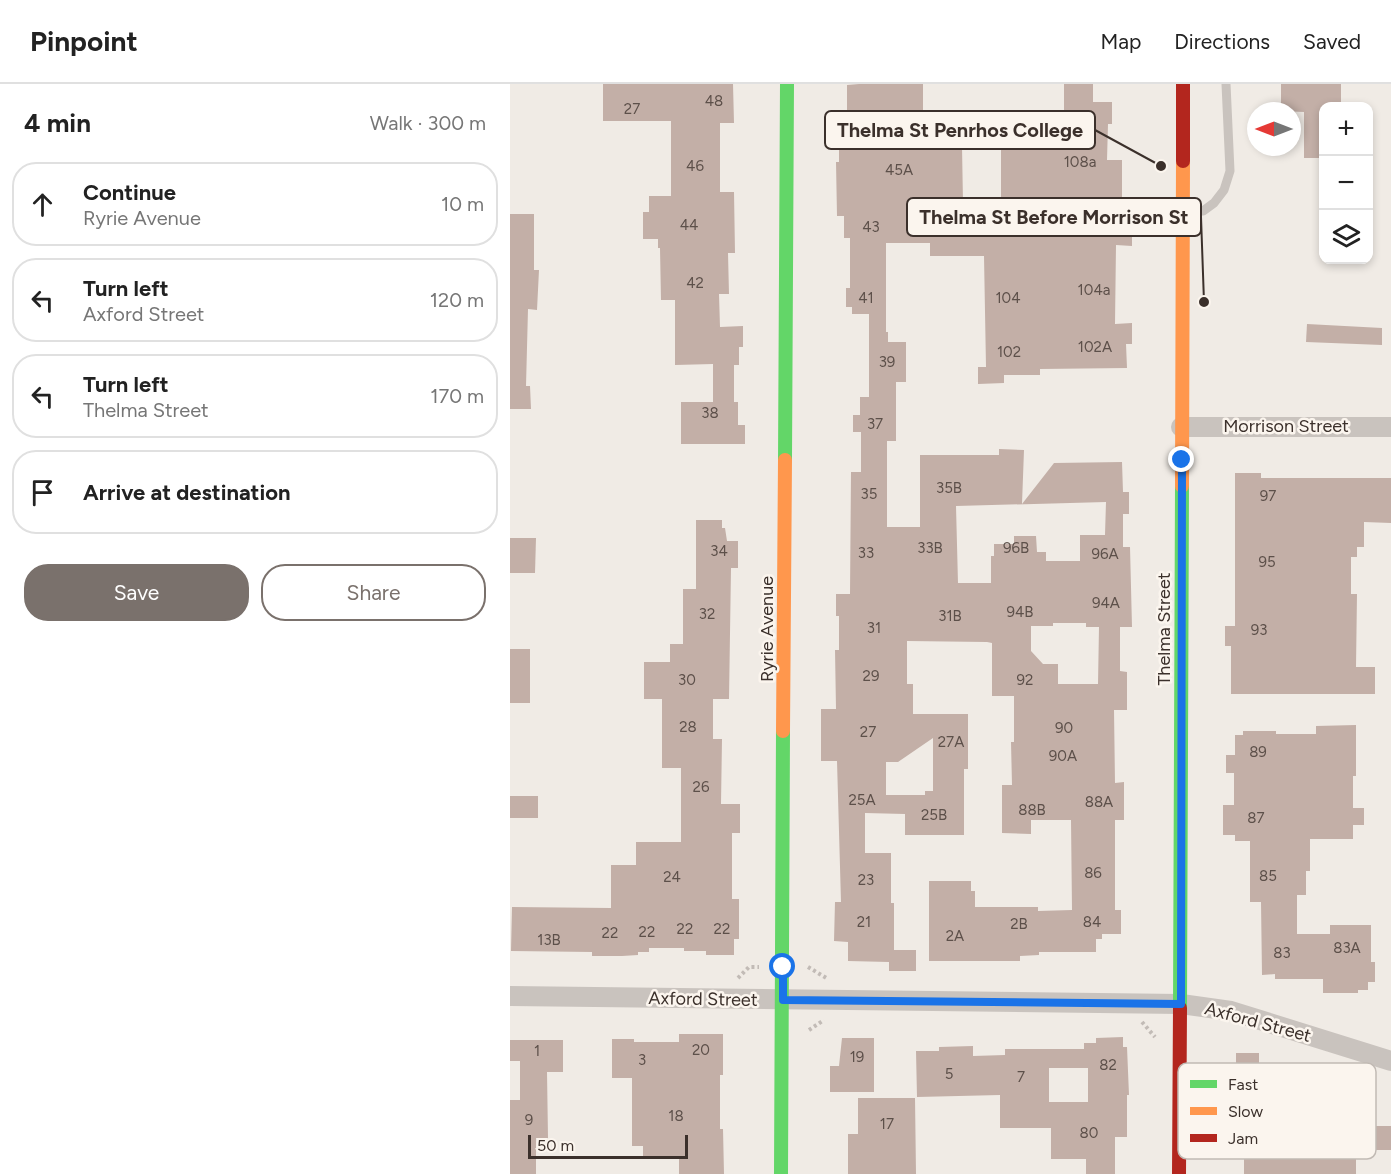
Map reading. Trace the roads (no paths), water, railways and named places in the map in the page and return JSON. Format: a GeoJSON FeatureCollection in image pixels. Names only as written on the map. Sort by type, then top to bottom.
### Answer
{"type":"FeatureCollection","features":[{"type":"Feature","properties":{"kind":"street","name":"Ryrie Avenue"},"geometry":{"type":"LineString","coordinates":[[781,1174],[786,84]]}},
{"type":"Feature","properties":{"kind":"street","name":"Thelma Street"},"geometry":{"type":"LineString","coordinates":[[1180,1063],[1183,84]]}},
{"type":"Feature","properties":{"kind":"street","name":"Morrison Street"},"geometry":{"type":"LineString","coordinates":[[1181,427],[1391,427]]}},
{"type":"Feature","properties":{"kind":"street","name":"Axford Street"},"geometry":{"type":"LineString","coordinates":[[510,996],[1181,1004],[1231,1011],[1391,1061]]}},
{"type":"Feature","properties":{"kind":"street","name":"Thelma Street"},"geometry":{"type":"LineString","coordinates":[[1179,1159],[1179,1174]]}},
{"type":"Feature","properties":{"kind":"lane"},"geometry":{"type":"LineString","coordinates":[[1182,212],[1203,211],[1214,203],[1224,190],[1230,171],[1226,84]]}},
{"type":"Feature","properties":{"kind":"place","name":"Thelma St Penrhos College"},"geometry":{"type":"Point","coordinates":[1161,166]}},
{"type":"Feature","properties":{"kind":"place","name":"Thelma St Before Morrison St"},"geometry":{"type":"Point","coordinates":[1204,302]}}]}
